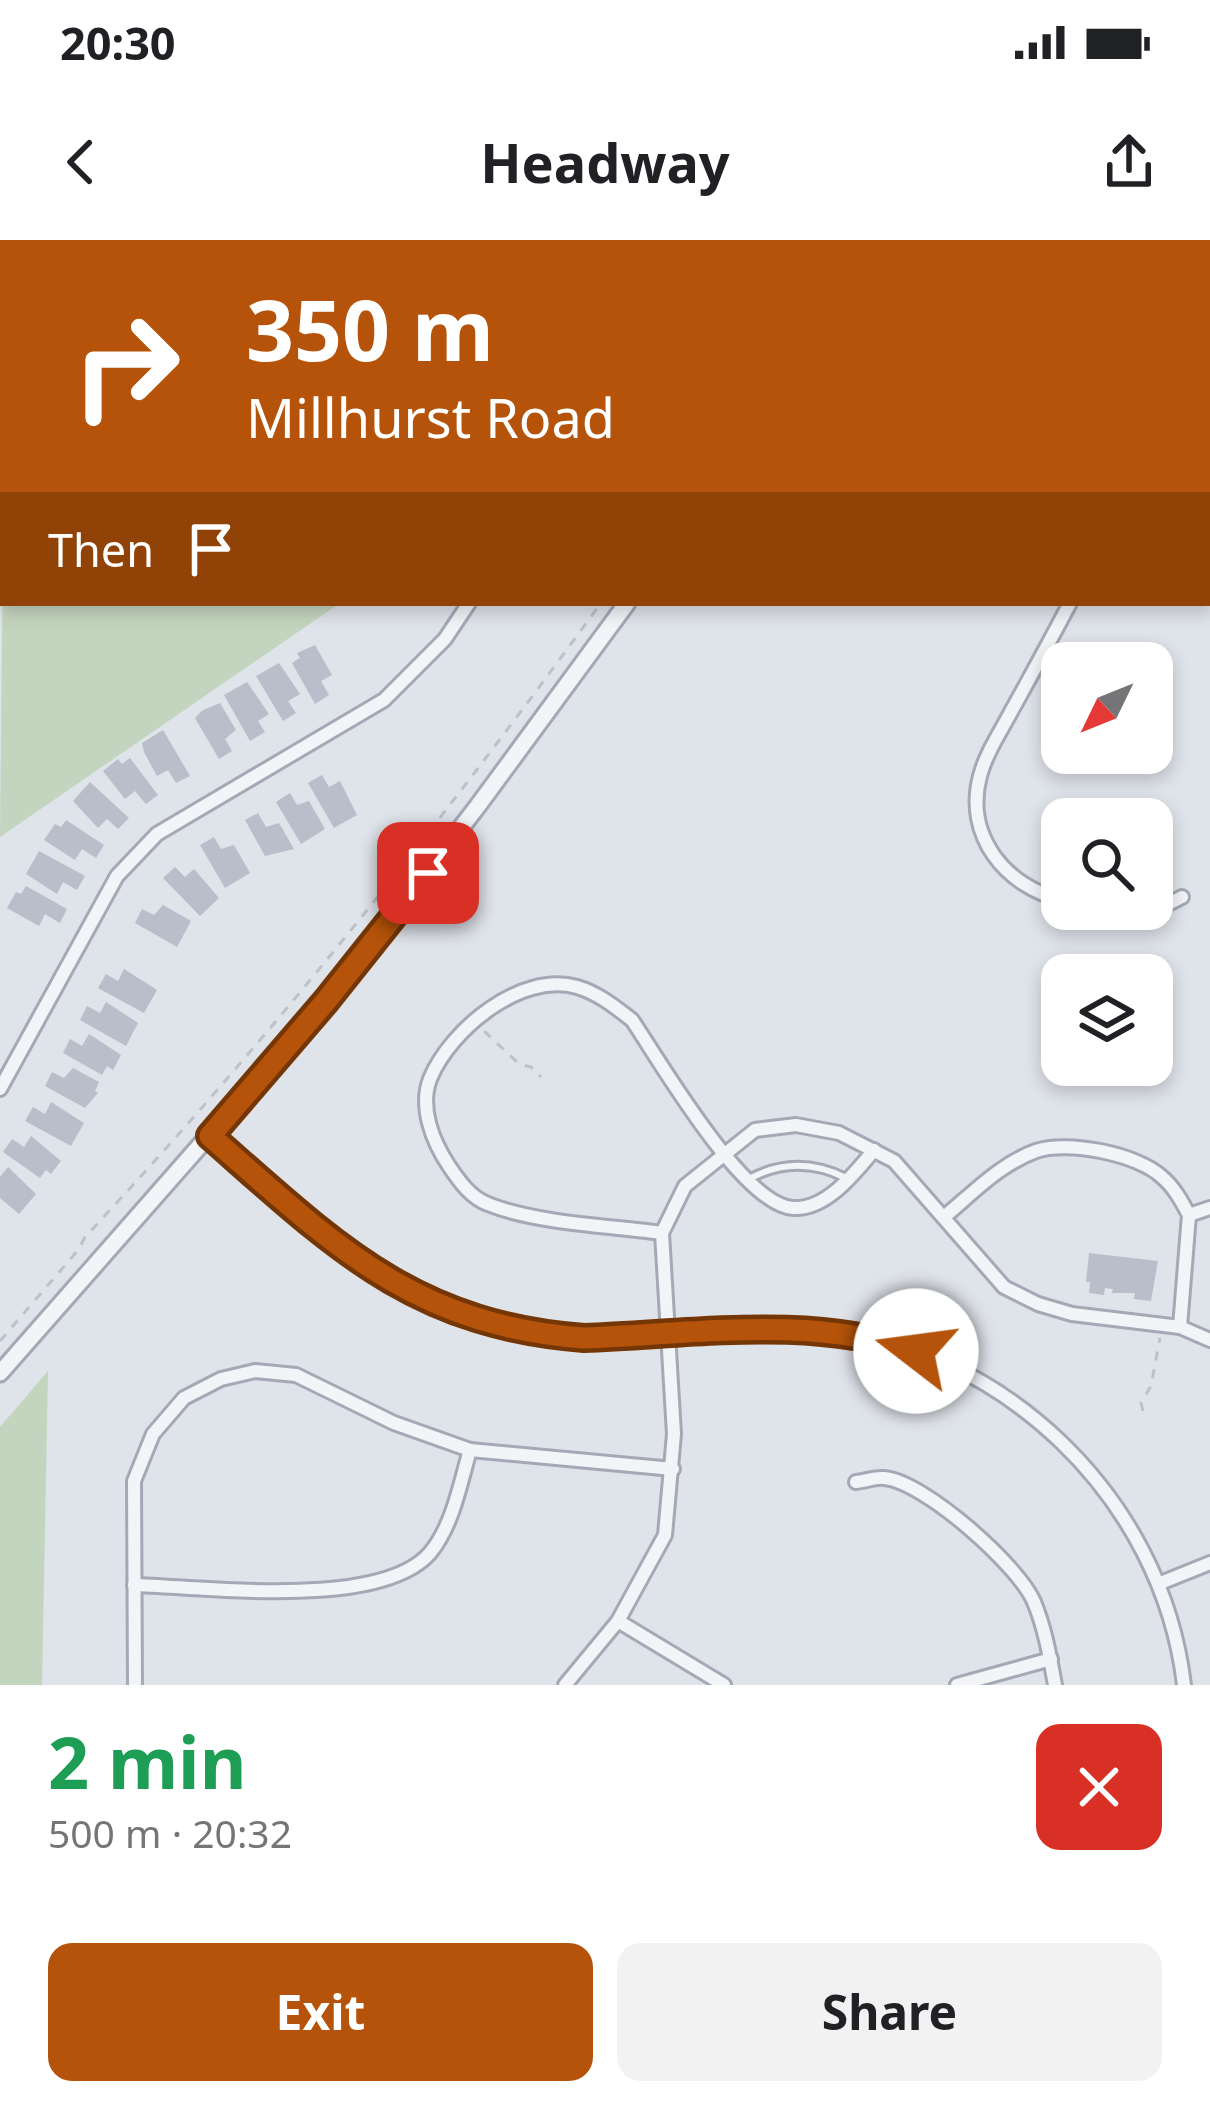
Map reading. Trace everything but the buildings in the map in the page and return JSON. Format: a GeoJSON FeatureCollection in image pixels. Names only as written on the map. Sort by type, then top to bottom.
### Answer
{"type":"FeatureCollection","features":[{"type":"Feature","properties":{"kind":"street"},"geometry":{"type":"LineString","coordinates":[[0,1089],[117,876],[157,834],[384,700],[445,640],[467,606]]}},
{"type":"Feature","properties":{"kind":"street"},"geometry":{"type":"LineString","coordinates":[[0,1373],[210,1136],[403,906],[625,606]]}},
{"type":"Feature","properties":{"kind":"street"},"geometry":{"type":"LineString","coordinates":[[1041,893],[1022,886],[982,837],[976,815],[977,790],[989,752],[1068,606]]}},
{"type":"Feature","properties":{"kind":"street"},"geometry":{"type":"LineString","coordinates":[[1173,902],[1182,898]]}},
{"type":"Feature","properties":{"kind":"street"},"geometry":{"type":"LineString","coordinates":[[662,1233],[517,1212],[484,1203],[460,1183],[427,1122],[429,1081],[474,1022],[502,999],[531,987],[573,986],[608,1001],[632,1020],[745,1181],[772,1202],[796,1208],[821,1199],[849,1180],[874,1150]]}},
{"type":"Feature","properties":{"kind":"street"},"geometry":{"type":"LineString","coordinates":[[565,1685],[619,1621],[664,1535],[673,1468],[662,1233],[685,1186],[755,1130],[796,1125],[839,1133],[894,1161],[1004,1287],[1038,1304],[1072,1314],[1180,1327],[1210,1340]]}},
{"type":"Feature","properties":{"kind":"street"},"geometry":{"type":"LineString","coordinates":[[210,1136],[346,1253],[442,1308],[549,1335],[814,1328],[886,1340],[953,1366],[1021,1407],[1075,1454],[1125,1519],[1158,1584],[1177,1642],[1184,1685]]}},
{"type":"Feature","properties":{"kind":"street"},"geometry":{"type":"LineString","coordinates":[[944,1217],[1002,1168],[1040,1150],[1079,1146],[1160,1173],[1190,1215],[1180,1327]]}},
{"type":"Feature","properties":{"kind":"street"},"geometry":{"type":"LineString","coordinates":[[1190,1215],[1210,1208]]}},
{"type":"Feature","properties":{"kind":"street"},"geometry":{"type":"LineString","coordinates":[[135,1685],[134,1481],[153,1434],[184,1398],[221,1378],[255,1371],[296,1375],[394,1424],[470,1450],[673,1468]]}},
{"type":"Feature","properties":{"kind":"street"},"geometry":{"type":"LineString","coordinates":[[134,1585],[344,1590],[392,1578],[429,1554],[450,1517],[470,1450]]}},
{"type":"Feature","properties":{"kind":"street"},"geometry":{"type":"LineString","coordinates":[[856,1482],[882,1477],[906,1484],[992,1549],[1034,1598],[1055,1685]]}},
{"type":"Feature","properties":{"kind":"street"},"geometry":{"type":"LineString","coordinates":[[1158,1584],[1210,1563]]}},
{"type":"Feature","properties":{"kind":"street"},"geometry":{"type":"LineString","coordinates":[[619,1621],[724,1685]]}},
{"type":"Feature","properties":{"kind":"street"},"geometry":{"type":"LineString","coordinates":[[957,1685],[1051,1659]]}},
{"type":"Feature","properties":{"kind":"lane"},"geometry":{"type":"LineString","coordinates":[[745,1181],[768,1169],[799,1165],[823,1167],[849,1180]]}},
{"type":"Feature","properties":{"kind":"path"},"geometry":{"type":"LineString","coordinates":[[0,1342],[412,857],[599,606]]}},
{"type":"Feature","properties":{"kind":"path"},"geometry":{"type":"LineString","coordinates":[[474,1022],[519,1064],[541,1077]]}},
{"type":"Feature","properties":{"kind":"path"},"geometry":{"type":"LineString","coordinates":[[1143,1411],[1141,1402],[1151,1386],[1162,1324]]}},
{"type":"Feature","properties":{"kind":"green space"},"geometry":{"type":"Polygon","coordinates":[[[2,606],[336,606],[0,837],[2,606]]]}},
{"type":"Feature","properties":{"kind":"green space"},"geometry":{"type":"Polygon","coordinates":[[[48,1371],[42,1685],[0,1685],[0,1427],[48,1371]]]}},
{"type":"Feature","properties":{"kind":"route"},"geometry":{"type":"LineString","coordinates":[[428,873],[210,1136],[346,1253],[410,1294],[475,1319],[584,1338],[814,1328],[886,1340],[916,1351]]}}]}
